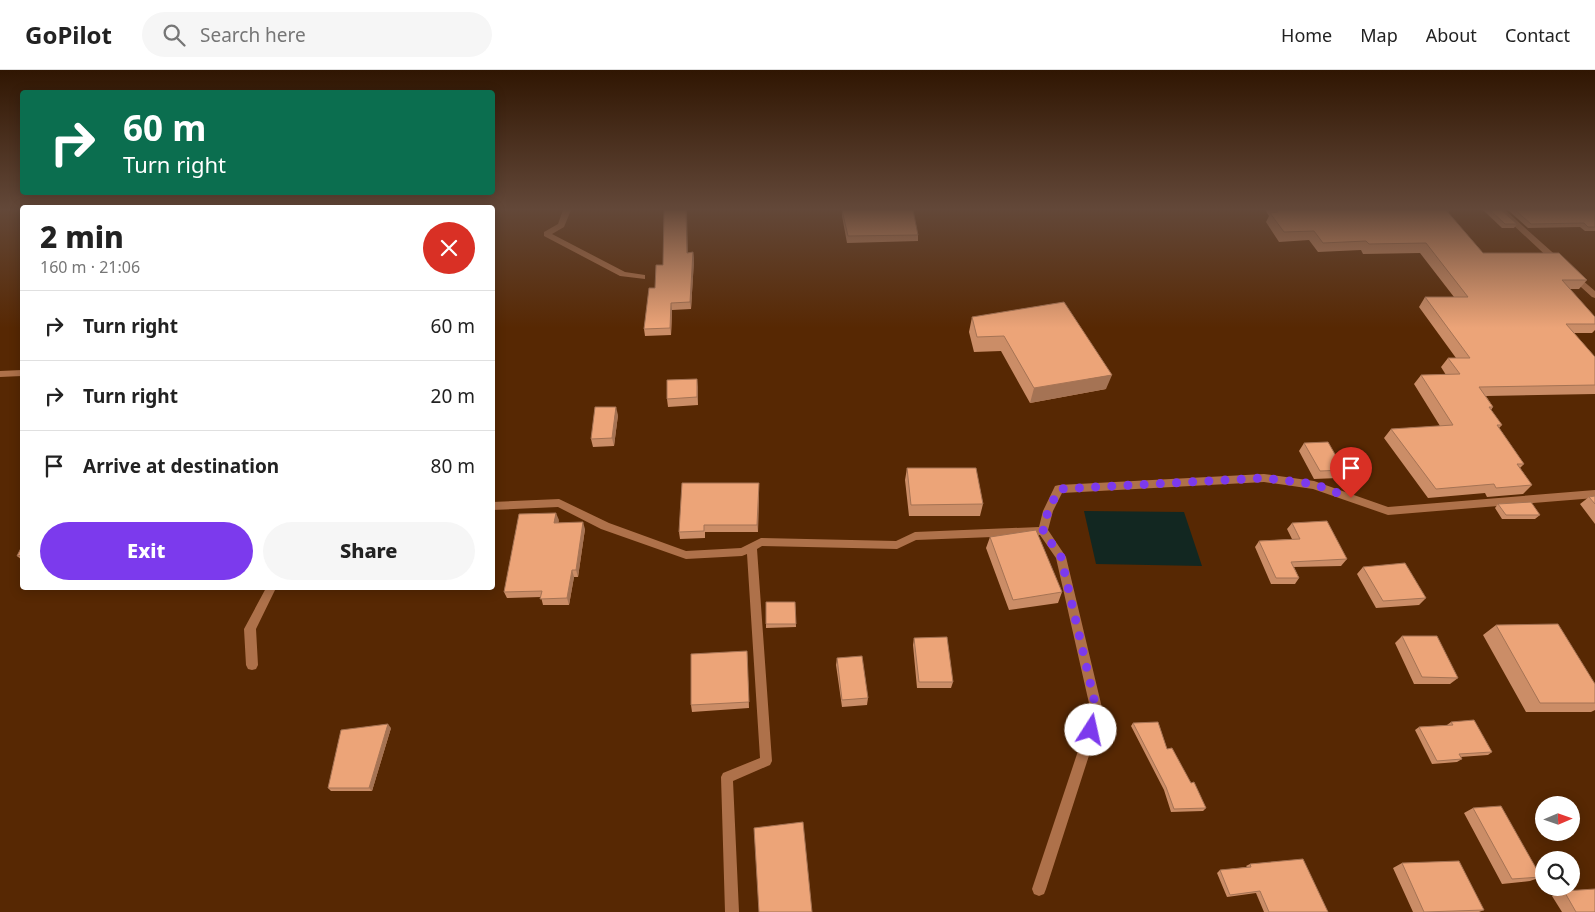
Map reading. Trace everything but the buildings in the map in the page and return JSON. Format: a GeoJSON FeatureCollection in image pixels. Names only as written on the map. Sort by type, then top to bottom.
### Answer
{"type":"FeatureCollection","features":[{"type":"Feature","properties":{"kind":"street"},"geometry":{"type":"LineString","coordinates":[[576,249],[623,274],[642,277]]}},
{"type":"Feature","properties":{"kind":"street"},"geometry":{"type":"LineString","coordinates":[[1544,249],[1595,295]]}},
{"type":"Feature","properties":{"kind":"street"},"geometry":{"type":"LineString","coordinates":[[0,374],[20,373]]}},
{"type":"Feature","properties":{"kind":"street"},"geometry":{"type":"LineString","coordinates":[[1039,889],[1097,712],[1061,557],[1043,531],[1048,511],[1059,489],[1264,478],[1314,484],[1388,511],[1595,494]]}},
{"type":"Feature","properties":{"kind":"street"},"geometry":{"type":"LineString","coordinates":[[495,506],[559,504],[605,526],[686,555],[742,552],[761,542],[897,545],[915,536],[1043,531]]}},
{"type":"Feature","properties":{"kind":"street"},"geometry":{"type":"LineString","coordinates":[[732,912],[726,777],[766,761],[752,547]]}},
{"type":"Feature","properties":{"kind":"street"},"geometry":{"type":"LineString","coordinates":[[252,665],[250,629],[270,590]]}},
{"type":"Feature","properties":{"kind":"water"},"geometry":{"type":"Polygon","coordinates":[[[1084,511],[1184,512],[1202,566],[1096,564],[1084,511]]]}},
{"type":"Feature","properties":{"kind":"route"},"geometry":{"type":"LineString","coordinates":[[1091,730],[1097,712],[1061,557],[1043,531],[1048,511],[1059,489],[1264,478],[1314,484],[1351,498]]}}]}
